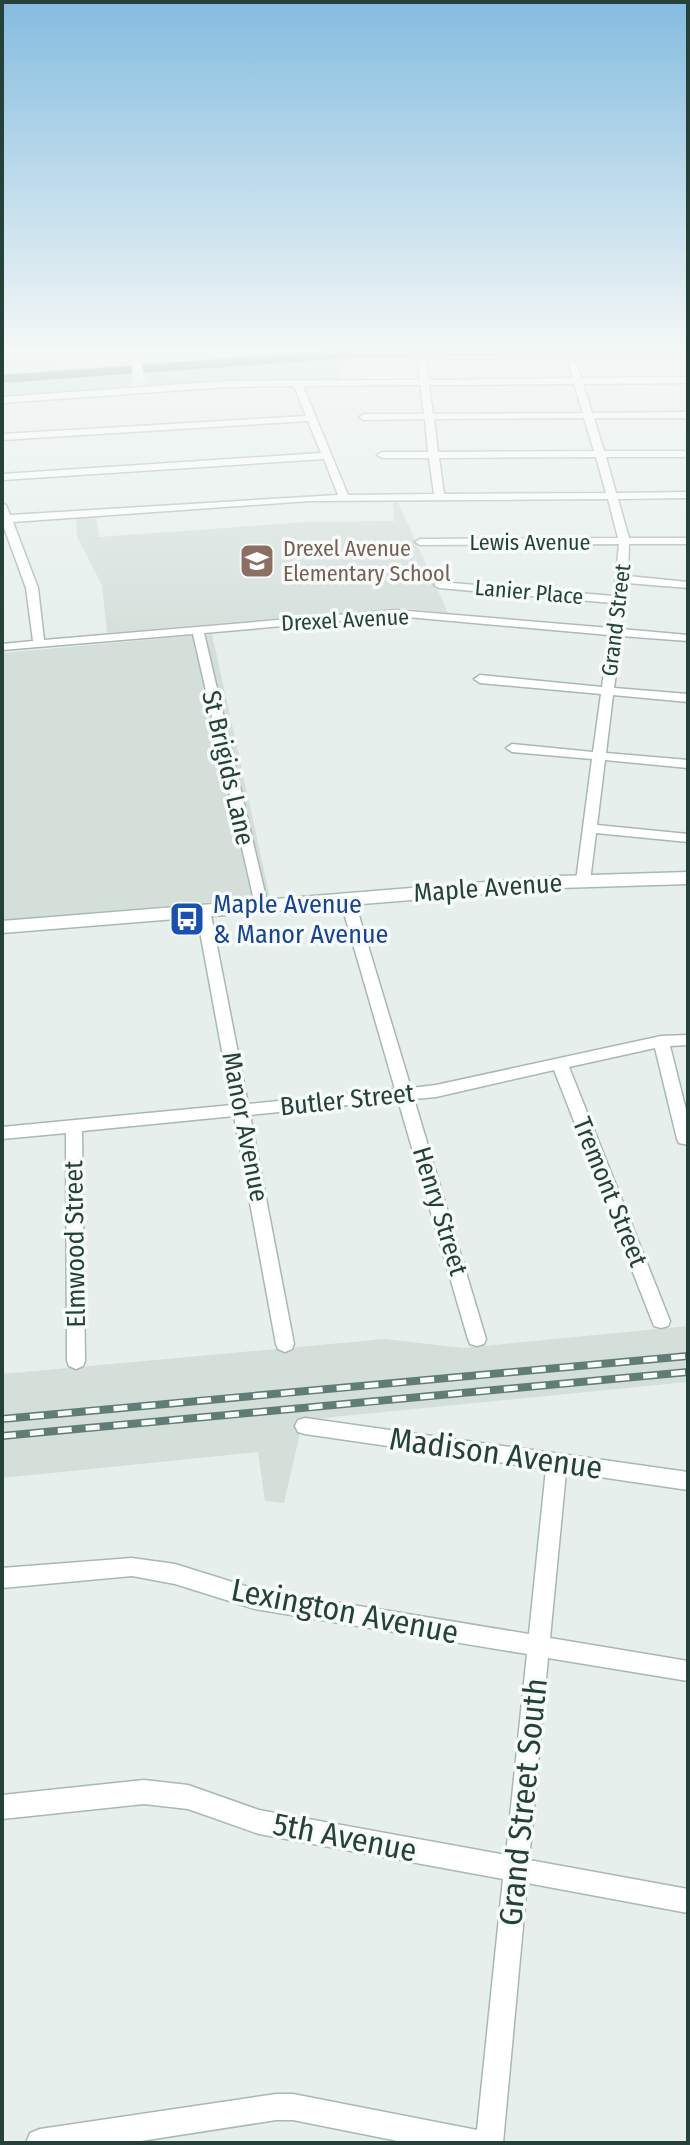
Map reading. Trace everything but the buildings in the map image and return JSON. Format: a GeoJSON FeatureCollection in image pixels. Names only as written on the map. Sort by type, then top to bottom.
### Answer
{"type":"FeatureCollection","features":[{"type":"Feature","properties":{"kind":"main road","name":"Maple Avenue"},"geometry":{"type":"LineString","coordinates":[[2,927],[583,881],[688,878]]}},
{"type":"Feature","properties":{"kind":"street"},"geometry":{"type":"LineString","coordinates":[[323,447],[344,497]]}},
{"type":"Feature","properties":{"kind":"street"},"geometry":{"type":"LineString","coordinates":[[433,447],[439,497]]}},
{"type":"Feature","properties":{"kind":"street","name":"Grand Street"},"geometry":{"type":"LineString","coordinates":[[583,881],[622,579],[624,541],[598,447]]}},
{"type":"Feature","properties":{"kind":"street"},"geometry":{"type":"LineString","coordinates":[[382,455],[688,454]]}},
{"type":"Feature","properties":{"kind":"street"},"geometry":{"type":"LineString","coordinates":[[2,477],[327,456]]}},
{"type":"Feature","properties":{"kind":"street"},"geometry":{"type":"LineString","coordinates":[[39,644],[32,588],[3,513],[344,497],[688,495]]}},
{"type":"Feature","properties":{"kind":"street","name":"Lewis Avenue"},"geometry":{"type":"LineString","coordinates":[[420,542],[688,541]]}},
{"type":"Feature","properties":{"kind":"street"},"geometry":{"type":"LineString","coordinates":[[622,579],[688,585]]}},
{"type":"Feature","properties":{"kind":"street","name":"Lanier Place"},"geometry":{"type":"LineString","coordinates":[[439,585],[619,600]]}},
{"type":"Feature","properties":{"kind":"street","name":"Drexel Avenue"},"geometry":{"type":"LineString","coordinates":[[2,647],[396,613],[688,638]]}},
{"type":"Feature","properties":{"kind":"street","name":"St Brigids Lane"},"geometry":{"type":"LineString","coordinates":[[198,630],[261,906]]}},
{"type":"Feature","properties":{"kind":"street"},"geometry":{"type":"LineString","coordinates":[[480,679],[688,698]]}},
{"type":"Feature","properties":{"kind":"street"},"geometry":{"type":"LineString","coordinates":[[512,748],[688,764]]}},
{"type":"Feature","properties":{"kind":"street"},"geometry":{"type":"LineString","coordinates":[[589,828],[688,838]]}},
{"type":"Feature","properties":{"kind":"street","name":"Henry Street"},"geometry":{"type":"LineString","coordinates":[[347,899],[477,1339]]}},
{"type":"Feature","properties":{"kind":"street","name":"Manor Avenue"},"geometry":{"type":"LineString","coordinates":[[203,910],[285,1344]]}},
{"type":"Feature","properties":{"kind":"street","name":"Butler Street"},"geometry":{"type":"LineString","coordinates":[[2,1133],[436,1091],[661,1041],[688,1040]]}},
{"type":"Feature","properties":{"kind":"street"},"geometry":{"type":"LineString","coordinates":[[661,1041],[685,1139],[688,1139]]}},
{"type":"Feature","properties":{"kind":"street","name":"Tremont Street"},"geometry":{"type":"LineString","coordinates":[[559,1063],[661,1321]]}},
{"type":"Feature","properties":{"kind":"street","name":"Elmwood Street"},"geometry":{"type":"LineString","coordinates":[[74,1127],[76,1361]]}},
{"type":"Feature","properties":{"kind":"street","name":"Madison Avenue"},"geometry":{"type":"LineString","coordinates":[[305,1426],[688,1481]]}},
{"type":"Feature","properties":{"kind":"street","name":"Grand Street South"},"geometry":{"type":"LineString","coordinates":[[489,2143],[557,1461]]}},
{"type":"Feature","properties":{"kind":"street","name":"Lexington Avenue"},"geometry":{"type":"LineString","coordinates":[[2,1578],[132,1567],[175,1574],[255,1599],[688,1671]]}},
{"type":"Feature","properties":{"kind":"street","name":"5th Avenue"},"geometry":{"type":"LineString","coordinates":[[2,1807],[144,1792],[188,1797],[259,1822],[688,1901]]}},
{"type":"Feature","properties":{"kind":"street"},"geometry":{"type":"LineString","coordinates":[[40,2143],[276,2107],[293,2107],[476,2143]]}},
{"type":"Feature","properties":{"kind":"shaded area","name":"Drexel Avenue Elementary School"},"geometry":{"type":"Polygon","coordinates":[[[393,500],[397,500],[448,613],[399,608],[107,633],[102,585],[77,537],[76,516],[96,515],[99,537],[307,522],[394,521],[393,500]]]}},
{"type":"Feature","properties":{"kind":"shaded area"},"geometry":{"type":"Polygon","coordinates":[[[212,634],[270,897],[2,920],[2,653],[212,634]]]}},
{"type":"Feature","properties":{"kind":"shaded area"},"geometry":{"type":"Polygon","coordinates":[[[688,1326],[688,1382],[303,1420],[284,1503],[265,1501],[258,1452],[2,1478],[2,1374],[385,1339],[463,1348],[688,1326]]]}},
{"type":"Feature","properties":{"kind":"railway"},"geometry":{"type":"LineString","coordinates":[[2,1419],[688,1356]]}},
{"type":"Feature","properties":{"kind":"railway"},"geometry":{"type":"LineString","coordinates":[[2,1436],[688,1372]]}},
{"type":"Feature","properties":{"kind":"place","name":"Drexel Avenue Elementary School"},"geometry":{"type":"Point","coordinates":[257,561]}},
{"type":"Feature","properties":{"kind":"place","name":"Maple Avenue & Manor Avenue"},"geometry":{"type":"Point","coordinates":[187,919]}}]}
